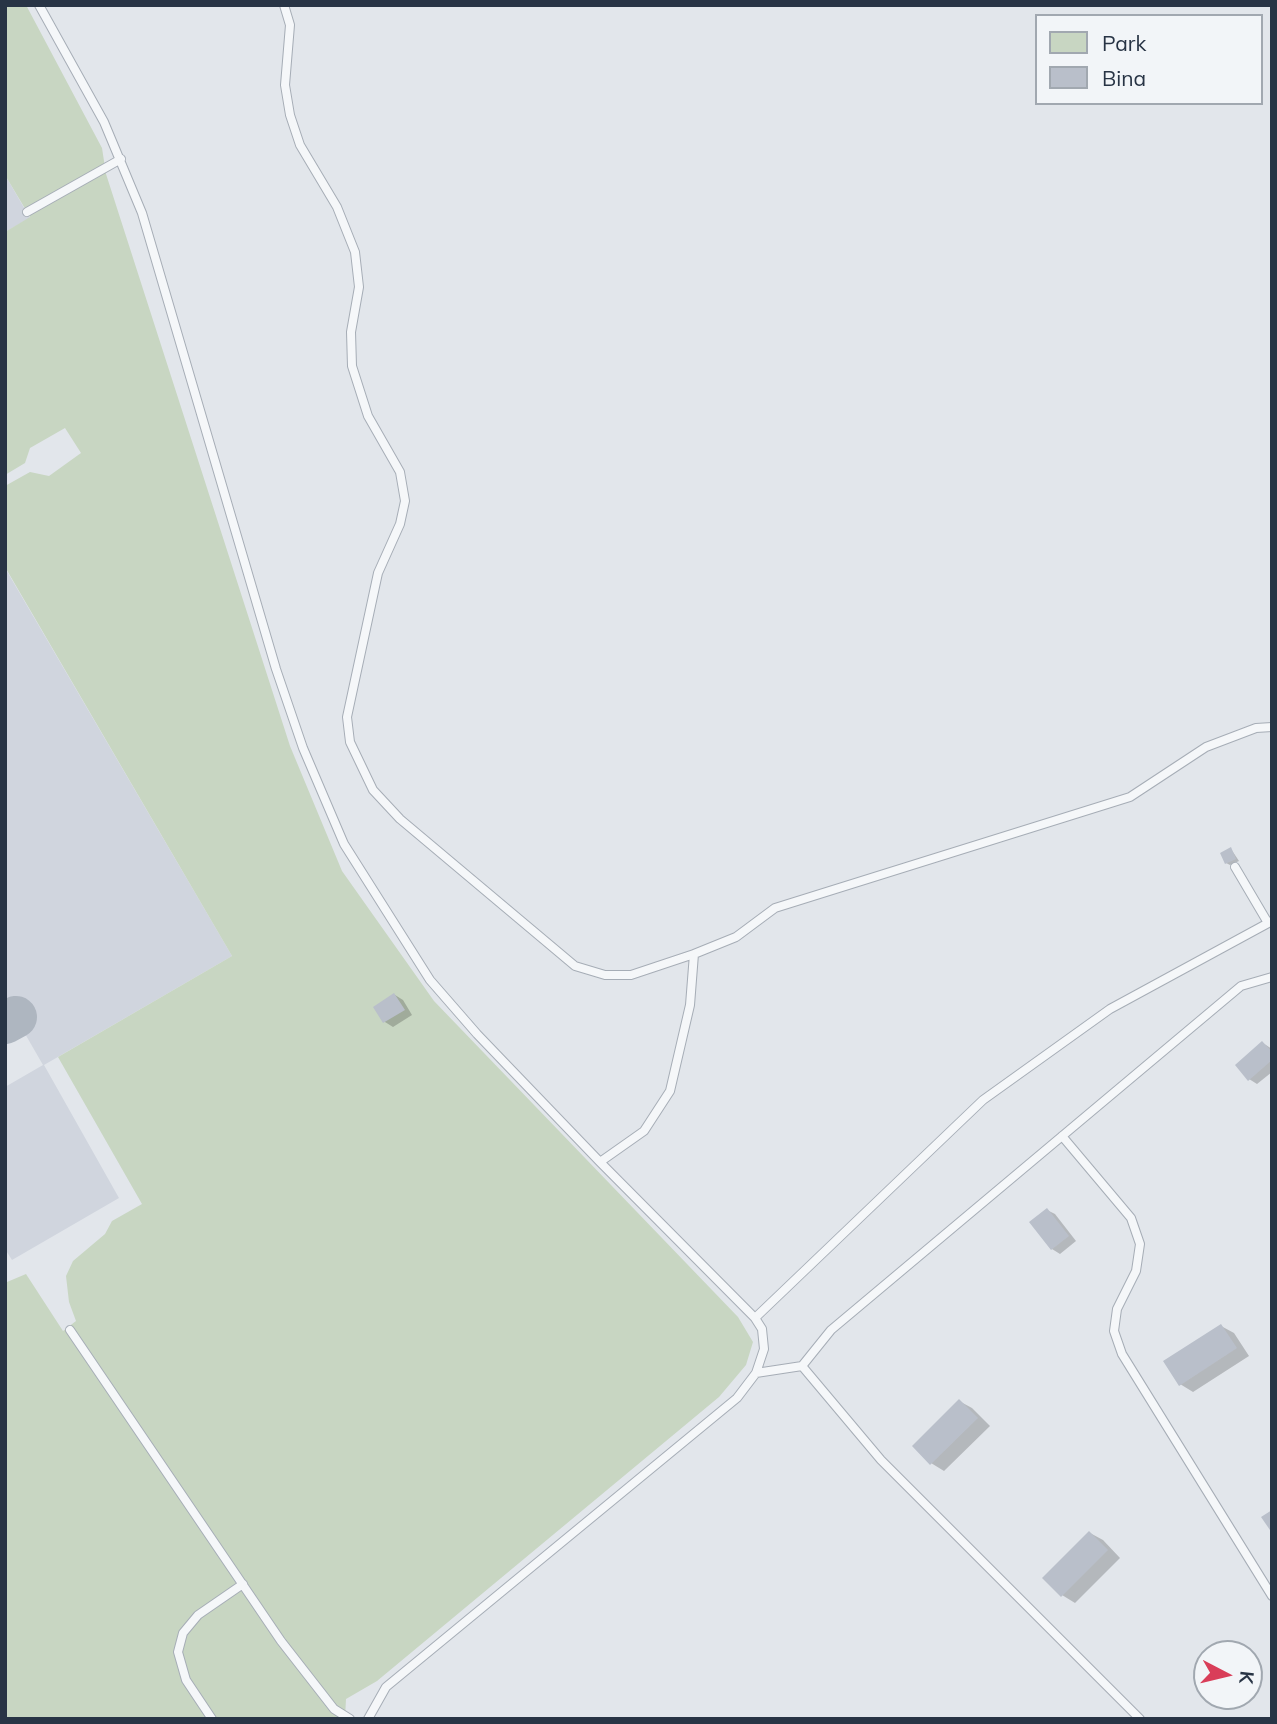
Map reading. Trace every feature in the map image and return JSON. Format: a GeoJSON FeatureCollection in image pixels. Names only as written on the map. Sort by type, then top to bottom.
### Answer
{"type":"FeatureCollection","features":[{"type":"Feature","properties":{"kind":"lane"},"geometry":{"type":"LineString","coordinates":[[39,5],[104,122],[142,213],[187,357],[276,669],[303,748],[344,844],[430,980],[477,1034],[755,1318],[762,1329],[764,1349],[756,1373],[737,1398],[387,1687],[368,1719]]}},
{"type":"Feature","properties":{"kind":"lane"},"geometry":{"type":"LineString","coordinates":[[284,5],[290,25],[285,85],[290,115],[300,145],[337,207],[355,252],[359,287],[351,332],[352,366],[368,416],[400,472],[405,501],[400,524],[378,573],[347,717],[350,742],[373,790],[400,819],[575,966],[605,975],[631,975],[694,954],[736,937],[775,908],[1130,797],[1206,747],[1256,728],[1272,727]]}},
{"type":"Feature","properties":{"kind":"lane"},"geometry":{"type":"LineString","coordinates":[[27,212],[121,159]]}},
{"type":"Feature","properties":{"kind":"lane"},"geometry":{"type":"LineString","coordinates":[[755,1318],[983,1100],[1110,1009],[1270,922],[1235,867]]}},
{"type":"Feature","properties":{"kind":"lane"},"geometry":{"type":"LineString","coordinates":[[600,1162],[643,1131],[670,1091],[690,1005],[694,954]]}},
{"type":"Feature","properties":{"kind":"lane"},"geometry":{"type":"LineString","coordinates":[[756,1373],[802,1366],[831,1329],[1241,986],[1272,977]]}},
{"type":"Feature","properties":{"kind":"lane"},"geometry":{"type":"LineString","coordinates":[[1062,1136],[1131,1217],[1140,1244],[1136,1271],[1117,1309],[1114,1331],[1122,1354],[1272,1596]]}},
{"type":"Feature","properties":{"kind":"lane"},"geometry":{"type":"LineString","coordinates":[[70,1330],[281,1641],[334,1709],[349,1719]]}},
{"type":"Feature","properties":{"kind":"lane"},"geometry":{"type":"LineString","coordinates":[[802,1366],[881,1460],[1140,1719]]}},
{"type":"Feature","properties":{"kind":"lane"},"geometry":{"type":"LineString","coordinates":[[212,1719],[186,1681],[178,1652],[183,1633],[198,1615],[243,1584]]}},
{"type":"Feature","properties":{"kind":"shaded area"},"geometry":{"type":"Polygon","coordinates":[[[5,175],[30,218],[5,232],[5,175]]]}},
{"type":"Feature","properties":{"kind":"shaded area"},"geometry":{"type":"Polygon","coordinates":[[[5,568],[232,956],[44,1065],[119,1198],[12,1260],[5,1249],[5,1087],[43,1065],[5,999],[5,568]]]}},
{"type":"Feature","properties":{"kind":"green space"},"geometry":{"type":"Polygon","coordinates":[[[5,5],[26,5],[102,148],[106,174],[290,746],[342,871],[434,1001],[738,1317],[753,1342],[746,1365],[719,1397],[377,1681],[346,1699],[345,1719],[5,1719],[5,1279],[7,1282],[26,1274],[63,1331],[76,1321],[69,1302],[66,1276],[73,1261],[105,1234],[112,1221],[142,1204],[58,1057],[232,956],[5,567],[5,486],[30,472],[49,476],[81,453],[65,428],[30,448],[25,463],[5,475],[5,232],[30,217],[5,175],[5,5]]]}},
{"type":"Feature","properties":{"kind":"building"},"geometry":{"type":"Polygon","coordinates":[[[1231,847],[1236,859],[1225,864],[1220,853],[1231,847]]]}},
{"type":"Feature","properties":{"kind":"building"},"geometry":{"type":"Polygon","coordinates":[[[394,993],[405,1010],[383,1023],[373,1007],[394,993]]]}},
{"type":"Feature","properties":{"kind":"building"},"geometry":{"type":"Polygon","coordinates":[[[1262,1041],[1272,1052],[1272,1060],[1248,1081],[1235,1065],[1262,1041]]]}},
{"type":"Feature","properties":{"kind":"building"},"geometry":{"type":"Polygon","coordinates":[[[1047,1208],[1069,1236],[1051,1250],[1029,1222],[1047,1208]]]}},
{"type":"Feature","properties":{"kind":"building"},"geometry":{"type":"Polygon","coordinates":[[[1221,1324],[1237,1348],[1179,1386],[1163,1361],[1221,1324]]]}},
{"type":"Feature","properties":{"kind":"building"},"geometry":{"type":"Polygon","coordinates":[[[959,1399],[978,1418],[930,1465],[912,1446],[959,1399]]]}},
{"type":"Feature","properties":{"kind":"building"},"geometry":{"type":"Polygon","coordinates":[[[1272,1510],[1272,1533],[1261,1517],[1272,1510]]]}},
{"type":"Feature","properties":{"kind":"building"},"geometry":{"type":"Polygon","coordinates":[[[1089,1531],[1108,1550],[1061,1597],[1042,1578],[1089,1531]]]}},
{"type":"Feature","properties":{"kind":"taxiway"},"geometry":{"type":"LineString","coordinates":[[5,1023],[16,1017]]}}]}
